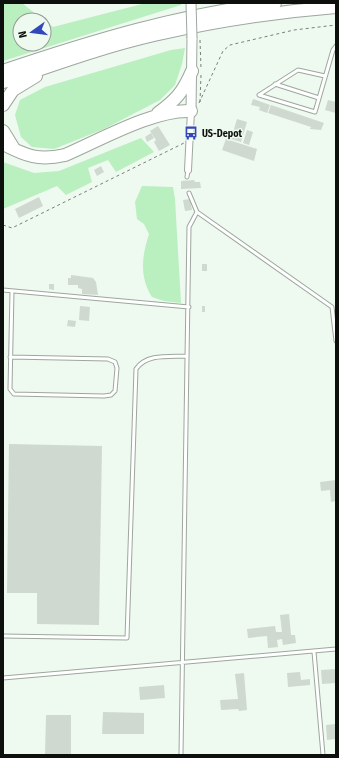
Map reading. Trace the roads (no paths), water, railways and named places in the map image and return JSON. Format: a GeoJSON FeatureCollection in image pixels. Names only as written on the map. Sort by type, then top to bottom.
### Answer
{"type":"FeatureCollection","features":[{"type":"Feature","properties":{"kind":"highway"},"geometry":{"type":"LineString","coordinates":[[3,71],[106,38],[150,26],[260,4],[275,3]]}},
{"type":"Feature","properties":{"kind":"highway"},"geometry":{"type":"LineString","coordinates":[[3,82],[79,56],[152,35],[222,21],[285,11],[336,7]]}},
{"type":"Feature","properties":{"kind":"highway"},"geometry":{"type":"LineString","coordinates":[[3,105],[13,90],[26,81],[75,62],[79,56]]}},
{"type":"Feature","properties":{"kind":"highway"},"geometry":{"type":"LineString","coordinates":[[154,116],[178,98],[196,70]]}},
{"type":"Feature","properties":{"kind":"highway"},"geometry":{"type":"LineString","coordinates":[[3,144],[22,154],[41,158],[51,158],[65,155],[154,116],[194,106]]}},
{"type":"Feature","properties":{"kind":"highway"},"geometry":{"type":"LineString","coordinates":[[3,131],[15,150]]}},
{"type":"Feature","properties":{"kind":"main road"},"geometry":{"type":"LineString","coordinates":[[191,3],[192,38],[196,70],[194,106]]}},
{"type":"Feature","properties":{"kind":"street"},"geometry":{"type":"LineString","coordinates":[[188,170],[194,106]]}},
{"type":"Feature","properties":{"kind":"lane"},"geometry":{"type":"LineString","coordinates":[[325,76],[298,70],[259,94],[315,112],[333,50],[336,46]]}},
{"type":"Feature","properties":{"kind":"lane"},"geometry":{"type":"LineString","coordinates":[[275,84],[319,98]]}},
{"type":"Feature","properties":{"kind":"lane"},"geometry":{"type":"LineString","coordinates":[[187,177],[188,170]]}},
{"type":"Feature","properties":{"kind":"lane"},"geometry":{"type":"LineString","coordinates":[[188,193],[196,212],[334,306],[336,341]]}},
{"type":"Feature","properties":{"kind":"lane"},"geometry":{"type":"LineString","coordinates":[[181,755],[189,307],[189,227],[196,212]]}},
{"type":"Feature","properties":{"kind":"lane"},"geometry":{"type":"LineString","coordinates":[[3,290],[189,307]]}},
{"type":"Feature","properties":{"kind":"lane"},"geometry":{"type":"LineString","coordinates":[[10,357],[108,359],[115,362],[117,368],[115,391],[111,395],[104,396],[14,394],[10,389],[10,357],[12,291]]}},
{"type":"Feature","properties":{"kind":"lane"},"geometry":{"type":"LineString","coordinates":[[3,636],[126,638],[136,369],[141,362],[150,358],[187,356]]}},
{"type":"Feature","properties":{"kind":"lane"},"geometry":{"type":"LineString","coordinates":[[3,678],[182,664],[336,649]]}},
{"type":"Feature","properties":{"kind":"lane"},"geometry":{"type":"LineString","coordinates":[[314,652],[323,755]]}},
{"type":"Feature","properties":{"kind":"place","name":"US-Depot"},"geometry":{"type":"Point","coordinates":[191,133]}}]}
